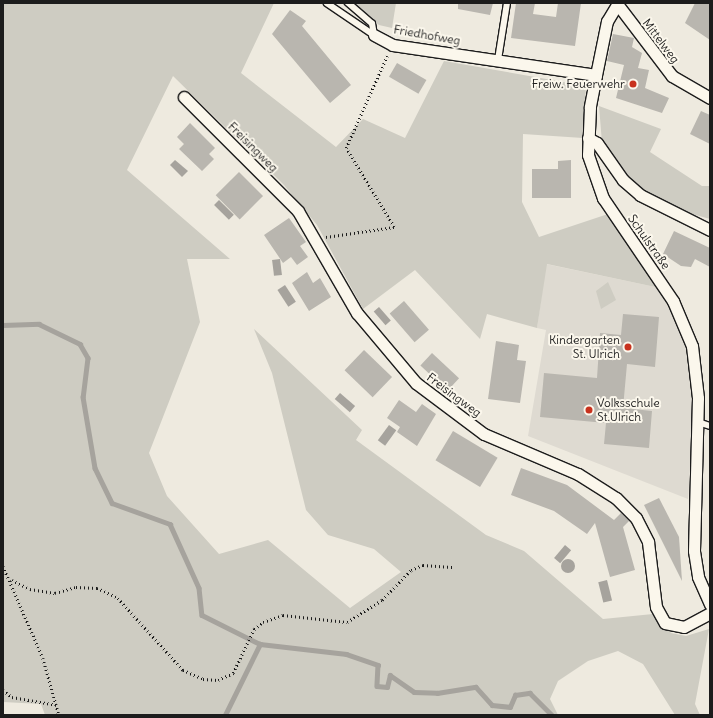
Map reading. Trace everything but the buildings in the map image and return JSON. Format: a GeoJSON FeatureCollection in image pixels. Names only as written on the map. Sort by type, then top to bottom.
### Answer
{"type":"FeatureCollection","features":[{"type":"Feature","properties":{"kind":"street","name":"Schulstraße"},"geometry":{"type":"LineString","coordinates":[[618,4],[607,21],[596,75],[588,138],[593,177],[603,198],[673,301],[683,321],[695,369],[698,422],[693,527],[698,577],[710,604]]}},
{"type":"Feature","properties":{"kind":"street","name":"Mittelweg"},"geometry":{"type":"LineString","coordinates":[[618,4],[672,76],[710,98]]}},
{"type":"Feature","properties":{"kind":"street","name":"Friedhofweg"},"geometry":{"type":"LineString","coordinates":[[374,35],[393,45],[596,75]]}},
{"type":"Feature","properties":{"kind":"street","name":"Freisingweg"},"geometry":{"type":"LineString","coordinates":[[184,96],[283,194],[316,239],[357,313],[429,395],[496,441],[548,459],[597,484],[636,518],[648,542],[656,607],[665,623],[684,627],[710,613]]}},
{"type":"Feature","properties":{"kind":"street"},"geometry":{"type":"LineString","coordinates":[[588,138],[597,143],[623,180],[640,194],[710,230]]}},
{"type":"Feature","properties":{"kind":"lane"},"geometry":{"type":"LineString","coordinates":[[328,3],[374,35]]}},
{"type":"Feature","properties":{"kind":"lane"},"geometry":{"type":"LineString","coordinates":[[348,3],[372,24],[374,35]]}},
{"type":"Feature","properties":{"kind":"lane"},"geometry":{"type":"LineString","coordinates":[[498,60],[507,3]]}},
{"type":"Feature","properties":{"kind":"lane"},"geometry":{"type":"LineString","coordinates":[[698,422],[710,426]]}},
{"type":"Feature","properties":{"kind":"path"},"geometry":{"type":"LineString","coordinates":[[316,239],[394,226],[346,148],[377,72],[393,45]]}},
{"type":"Feature","properties":{"kind":"path"},"geometry":{"type":"LineString","coordinates":[[12,580],[30,589],[55,593],[76,587],[97,588],[118,598],[183,670],[203,679],[218,680],[233,673],[240,662],[242,649],[254,629],[282,615],[347,622],[382,600],[412,570],[423,565],[454,567]]}},
{"type":"Feature","properties":{"kind":"path"},"geometry":{"type":"LineString","coordinates":[[3,566],[12,580],[43,658],[59,715]]}},
{"type":"Feature","properties":{"kind":"path"},"geometry":{"type":"LineString","coordinates":[[3,690],[12,697],[57,705]]}},
{"type":"Feature","properties":{"kind":"shaded area"},"geometry":{"type":"Polygon","coordinates":[[[3,3],[274,3],[241,73],[336,147],[363,119],[405,138],[444,61],[586,86],[583,138],[523,134],[522,202],[539,237],[608,214],[660,288],[547,264],[537,328],[487,314],[480,339],[415,270],[363,309],[317,225],[284,185],[173,76],[127,170],[230,259],[187,259],[200,322],[149,453],[167,496],[219,554],[268,540],[350,608],[401,572],[374,549],[328,535],[306,510],[272,373],[254,329],[362,430],[356,440],[486,535],[524,551],[603,619],[653,614],[671,633],[686,636],[709,629],[695,704],[700,715],[675,715],[643,664],[618,651],[588,661],[558,681],[550,699],[558,715],[45,715],[41,704],[3,702],[3,3]]]}},
{"type":"Feature","properties":{"kind":"shaded area"},"geometry":{"type":"Polygon","coordinates":[[[352,3],[396,3],[392,28],[379,25],[352,3]]]}},
{"type":"Feature","properties":{"kind":"shaded area"},"geometry":{"type":"Polygon","coordinates":[[[599,106],[661,129],[650,152],[702,186],[710,186],[710,219],[678,210],[640,191],[623,175],[602,143],[599,106]]]}},
{"type":"Feature","properties":{"kind":"shaded area"},"geometry":{"type":"Polygon","coordinates":[[[175,160],[188,171],[182,177],[170,165],[175,160]]]}},
{"type":"Feature","properties":{"kind":"shaded area"},"geometry":{"type":"Polygon","coordinates":[[[219,200],[234,215],[229,220],[214,205],[219,200]]]}},
{"type":"Feature","properties":{"kind":"shaded area"},"geometry":{"type":"Polygon","coordinates":[[[280,259],[282,275],[274,276],[272,260],[280,259]]]}},
{"type":"Feature","properties":{"kind":"shaded area"},"geometry":{"type":"Polygon","coordinates":[[[546,264],[660,288],[671,305],[671,313],[690,356],[695,394],[688,499],[528,436],[546,330],[537,328],[546,264]]]}},
{"type":"Feature","properties":{"kind":"shaded area"},"geometry":{"type":"Polygon","coordinates":[[[608,282],[616,300],[601,309],[596,291],[608,282]]]}},
{"type":"Feature","properties":{"kind":"shaded area"},"geometry":{"type":"Polygon","coordinates":[[[285,285],[296,302],[288,307],[277,290],[285,285]]]}},
{"type":"Feature","properties":{"kind":"shaded area"},"geometry":{"type":"Polygon","coordinates":[[[379,307],[391,321],[386,325],[374,312],[379,307]]]}},
{"type":"Feature","properties":{"kind":"shaded area"},"geometry":{"type":"Polygon","coordinates":[[[340,393],[355,406],[350,412],[335,399],[340,393]]]}},
{"type":"Feature","properties":{"kind":"shaded area"},"geometry":{"type":"Polygon","coordinates":[[[389,425],[396,430],[385,446],[378,440],[389,425]]]}},
{"type":"Feature","properties":{"kind":"shaded area"},"geometry":{"type":"Polygon","coordinates":[[[565,545],[571,550],[560,563],[554,558],[565,545]]]}},
{"type":"Feature","properties":{"kind":"shaded area"},"geometry":{"type":"Polygon","coordinates":[[[568,559],[573,561],[575,566],[573,571],[568,573],[563,571],[561,566],[563,561],[568,559]]]}},
{"type":"Feature","properties":{"kind":"shaded area"},"geometry":{"type":"Polygon","coordinates":[[[607,580],[612,600],[603,603],[598,582],[607,580]]]}},
{"type":"Feature","properties":{"kind":"waterway"},"geometry":{"type":"LineString","coordinates":[[3,325],[39,324],[80,344],[88,358],[83,397],[95,468],[112,503],[170,524],[199,588],[202,615],[260,644],[346,654],[378,665],[377,686],[387,687],[390,675],[414,692],[437,693],[476,687],[492,705],[510,707],[515,695],[530,693],[552,715]]}},
{"type":"Feature","properties":{"kind":"waterway"},"geometry":{"type":"LineString","coordinates":[[225,715],[260,644]]}},
{"type":"Feature","properties":{"kind":"place","name":"Freiw. Feuerwehr"},"geometry":{"type":"Point","coordinates":[633,84]}},
{"type":"Feature","properties":{"kind":"place","name":"Kindergarten St. Ulrich"},"geometry":{"type":"Point","coordinates":[628,347]}},
{"type":"Feature","properties":{"kind":"place","name":"Volksschule St.Ulrich"},"geometry":{"type":"Point","coordinates":[589,410]}}]}
